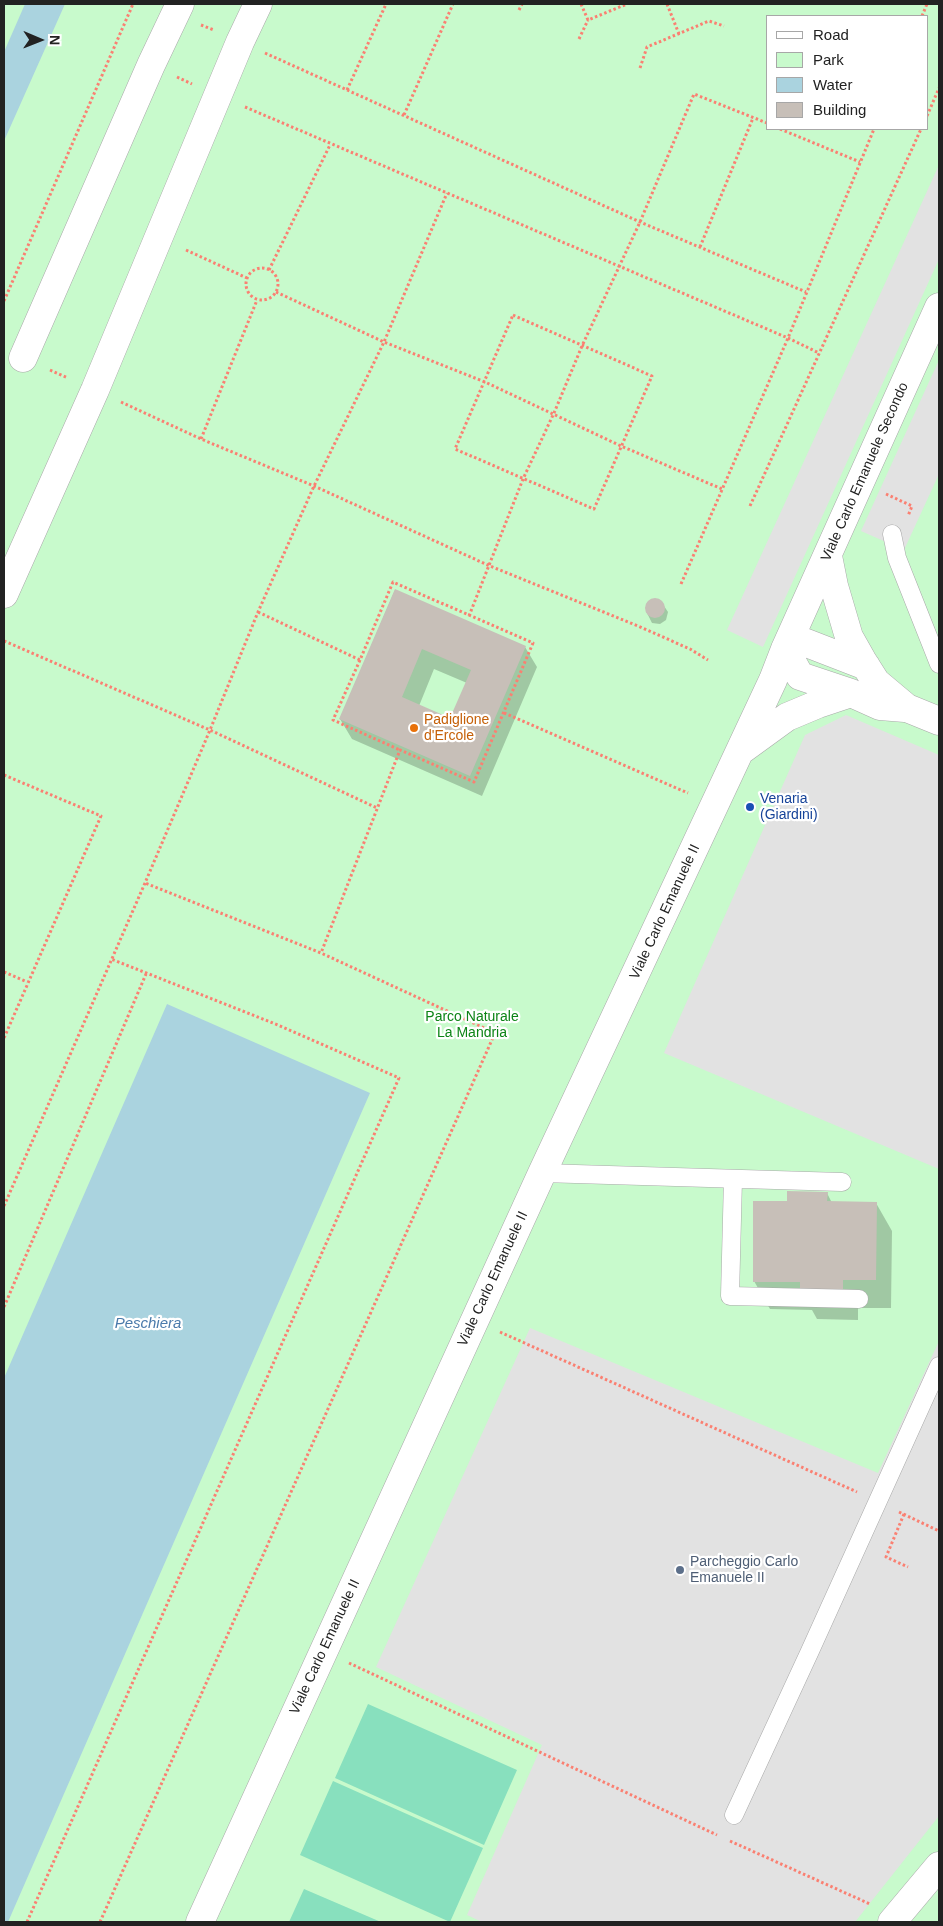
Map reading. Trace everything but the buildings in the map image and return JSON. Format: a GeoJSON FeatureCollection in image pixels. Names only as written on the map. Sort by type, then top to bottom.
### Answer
{"type":"FeatureCollection","features":[{"type":"Feature","properties":{"kind":"street"},"geometry":{"type":"LineString","coordinates":[[4,594],[95,390],[240,42],[258,4]]}},
{"type":"Feature","properties":{"kind":"street"},"geometry":{"type":"LineString","coordinates":[[23,358],[151,65],[178,9]]}},
{"type":"Feature","properties":{"kind":"street","name":"Viale Carlo Emanuele Secondo"},"geometry":{"type":"LineString","coordinates":[[788,643],[939,307]]}},
{"type":"Feature","properties":{"kind":"street"},"geometry":{"type":"LineString","coordinates":[[828,556],[834,586],[850,636],[876,682],[907,708],[939,722]]}},
{"type":"Feature","properties":{"kind":"street"},"geometry":{"type":"LineString","coordinates":[[788,643],[866,666]]}},
{"type":"Feature","properties":{"kind":"street"},"geometry":{"type":"LineString","coordinates":[[788,643],[800,676],[851,693],[880,706],[907,708]]}},
{"type":"Feature","properties":{"kind":"street","name":"Viale Carlo Emanuele II"},"geometry":{"type":"LineString","coordinates":[[200,1922],[474,1320],[742,749],[788,643]]}},
{"type":"Feature","properties":{"kind":"street"},"geometry":{"type":"LineString","coordinates":[[742,749],[787,716],[851,693]]}},
{"type":"Feature","properties":{"kind":"street"},"geometry":{"type":"LineString","coordinates":[[894,1920],[939,1866]]}},
{"type":"Feature","properties":{"kind":"lane"},"geometry":{"type":"LineString","coordinates":[[892,534],[897,558],[939,664]]}},
{"type":"Feature","properties":{"kind":"lane"},"geometry":{"type":"LineString","coordinates":[[542,1173],[842,1182]]}},
{"type":"Feature","properties":{"kind":"lane"},"geometry":{"type":"LineString","coordinates":[[733,1179],[730,1296],[859,1299]]}},
{"type":"Feature","properties":{"kind":"lane"},"geometry":{"type":"LineString","coordinates":[[734,1815],[939,1366]]}},
{"type":"Feature","properties":{"kind":"path"},"geometry":{"type":"LineString","coordinates":[[4,301],[133,4]]}},
{"type":"Feature","properties":{"kind":"path"},"geometry":{"type":"LineString","coordinates":[[347,90],[386,4]]}},
{"type":"Feature","properties":{"kind":"path"},"geometry":{"type":"LineString","coordinates":[[404,116],[453,4]]}},
{"type":"Feature","properties":{"kind":"path"},"geometry":{"type":"LineString","coordinates":[[519,10],[522,4]]}},
{"type":"Feature","properties":{"kind":"path"},"geometry":{"type":"LineString","coordinates":[[581,4],[588,20]]}},
{"type":"Feature","properties":{"kind":"path"},"geometry":{"type":"LineString","coordinates":[[579,39],[588,20],[628,4]]}},
{"type":"Feature","properties":{"kind":"path"},"geometry":{"type":"LineString","coordinates":[[667,4],[679,34]]}},
{"type":"Feature","properties":{"kind":"path"},"geometry":{"type":"LineString","coordinates":[[178,9],[240,42],[404,116],[640,222],[806,292]]}},
{"type":"Feature","properties":{"kind":"path"},"geometry":{"type":"LineString","coordinates":[[640,68],[648,47],[709,21],[724,26]]}},
{"type":"Feature","properties":{"kind":"path"},"geometry":{"type":"LineString","coordinates":[[151,65],[330,145],[619,266],[819,353]]}},
{"type":"Feature","properties":{"kind":"path"},"geometry":{"type":"LineString","coordinates":[[928,114],[939,88]]}},
{"type":"Feature","properties":{"kind":"path"},"geometry":{"type":"LineString","coordinates":[[469,616],[523,479],[640,222],[694,94],[766,123]]}},
{"type":"Feature","properties":{"kind":"path"},"geometry":{"type":"LineString","coordinates":[[700,247],[753,118]]}},
{"type":"Feature","properties":{"kind":"path"},"geometry":{"type":"LineString","coordinates":[[782,130],[860,162]]}},
{"type":"Feature","properties":{"kind":"path"},"geometry":{"type":"LineString","coordinates":[[681,584],[788,338],[874,130]]}},
{"type":"Feature","properties":{"kind":"path"},"geometry":{"type":"LineString","coordinates":[[750,506],[921,130]]}},
{"type":"Feature","properties":{"kind":"path"},"geometry":{"type":"LineString","coordinates":[[269,270],[330,145]]}},
{"type":"Feature","properties":{"kind":"path"},"geometry":{"type":"LineString","coordinates":[[4,1206],[146,883],[258,612],[314,486],[384,342],[447,193]]}},
{"type":"Feature","properties":{"kind":"path"},"geometry":{"type":"LineString","coordinates":[[158,238],[247,278]]}},
{"type":"Feature","properties":{"kind":"path"},"geometry":{"type":"LineString","coordinates":[[258,268],[269,270],[278,282],[276,292],[268,299],[257,300],[252,298],[246,289],[247,278],[258,268]]}},
{"type":"Feature","properties":{"kind":"path"},"geometry":{"type":"LineString","coordinates":[[276,292],[384,342],[485,382],[621,446],[722,489]]}},
{"type":"Feature","properties":{"kind":"path"},"geometry":{"type":"LineString","coordinates":[[201,439],[257,300]]}},
{"type":"Feature","properties":{"kind":"path"},"geometry":{"type":"LineString","coordinates":[[513,315],[652,376],[594,510],[455,449],[485,382],[513,315]]}},
{"type":"Feature","properties":{"kind":"path"},"geometry":{"type":"LineString","coordinates":[[23,358],[201,439],[314,486],[490,566],[638,626],[690,649],[708,660]]}},
{"type":"Feature","properties":{"kind":"path"},"geometry":{"type":"LineString","coordinates":[[393,582],[469,616],[533,643],[474,782],[333,720],[393,582]]}},
{"type":"Feature","properties":{"kind":"path"},"geometry":{"type":"LineString","coordinates":[[258,612],[360,660]]}},
{"type":"Feature","properties":{"kind":"path"},"geometry":{"type":"LineString","coordinates":[[4,641],[210,730],[377,808]]}},
{"type":"Feature","properties":{"kind":"path"},"geometry":{"type":"LineString","coordinates":[[504,713],[715,806]]}},
{"type":"Feature","properties":{"kind":"path"},"geometry":{"type":"LineString","coordinates":[[321,953],[400,750]]}},
{"type":"Feature","properties":{"kind":"path"},"geometry":{"type":"LineString","coordinates":[[4,775],[101,816],[4,1038]]}},
{"type":"Feature","properties":{"kind":"path"},"geometry":{"type":"LineString","coordinates":[[100,1922],[495,1033],[321,953],[146,883]]}},
{"type":"Feature","properties":{"kind":"path"},"geometry":{"type":"LineString","coordinates":[[27,1922],[400,1078],[278,1025],[111,959]]}},
{"type":"Feature","properties":{"kind":"path"},"geometry":{"type":"LineString","coordinates":[[4,972],[27,982]]}},
{"type":"Feature","properties":{"kind":"path"},"geometry":{"type":"LineString","coordinates":[[4,1307],[146,974]]}},
{"type":"Feature","properties":{"kind":"path"},"geometry":{"type":"LineString","coordinates":[[474,1320],[939,1530]]}},
{"type":"Feature","properties":{"kind":"path"},"geometry":{"type":"LineString","coordinates":[[904,1514],[886,1557],[908,1567]]}},
{"type":"Feature","properties":{"kind":"path"},"geometry":{"type":"LineString","coordinates":[[324,1652],[874,1906],[894,1920]]}},
{"type":"Feature","properties":{"kind":"green space","name":"Parco Naturale La Mandria"},"geometry":{"type":"Polygon","coordinates":[[[4,4],[939,4],[939,1922],[4,1922],[4,4]]]}},
{"type":"Feature","properties":{"kind":"green space"},"geometry":{"type":"Polygon","coordinates":[[[368,1704],[517,1770],[484,1845],[335,1778],[368,1704]]]}},
{"type":"Feature","properties":{"kind":"green space"},"geometry":{"type":"Polygon","coordinates":[[[333,1781],[483,1848],[450,1922],[300,1855],[333,1781]]]}},
{"type":"Feature","properties":{"kind":"green space"},"geometry":{"type":"Polygon","coordinates":[[[304,1889],[381,1922],[289,1922],[304,1889]]]}},
{"type":"Feature","properties":{"kind":"shaded area"},"geometry":{"type":"Polygon","coordinates":[[[939,165],[939,259],[763,647],[727,630],[939,165]]]}},
{"type":"Feature","properties":{"kind":"shaded area"},"geometry":{"type":"Polygon","coordinates":[[[939,360],[939,474],[904,550],[861,531],[939,360]]]}},
{"type":"Feature","properties":{"kind":"shaded area"},"geometry":{"type":"Polygon","coordinates":[[[846,715],[939,755],[939,1169],[664,1053],[805,735],[846,715]]]}},
{"type":"Feature","properties":{"kind":"shaded area","name":"Parcheggio Carlo Emanuele II"},"geometry":{"type":"Polygon","coordinates":[[[530,1328],[878,1473],[939,1341],[939,1816],[855,1922],[482,1922],[467,1915],[542,1745],[376,1667],[530,1328]]]}},
{"type":"Feature","properties":{"kind":"water"},"geometry":{"type":"Polygon","coordinates":[[[25,4],[65,4],[4,141],[4,52],[25,4]]]}},
{"type":"Feature","properties":{"kind":"water","name":"Peschiera"},"geometry":{"type":"Polygon","coordinates":[[[167,1004],[370,1093],[8,1922],[4,1922],[4,1378],[167,1004]]]}},
{"type":"Feature","properties":{"kind":"place","name":"Padiglione d'Ercole"},"geometry":{"type":"Point","coordinates":[414,728]}},
{"type":"Feature","properties":{"kind":"place","name":"Venaria (Giardini)"},"geometry":{"type":"Point","coordinates":[750,807]}},
{"type":"Feature","properties":{"kind":"place","name":"Parcheggio Carlo Emanuele II"},"geometry":{"type":"Point","coordinates":[680,1570]}}]}
